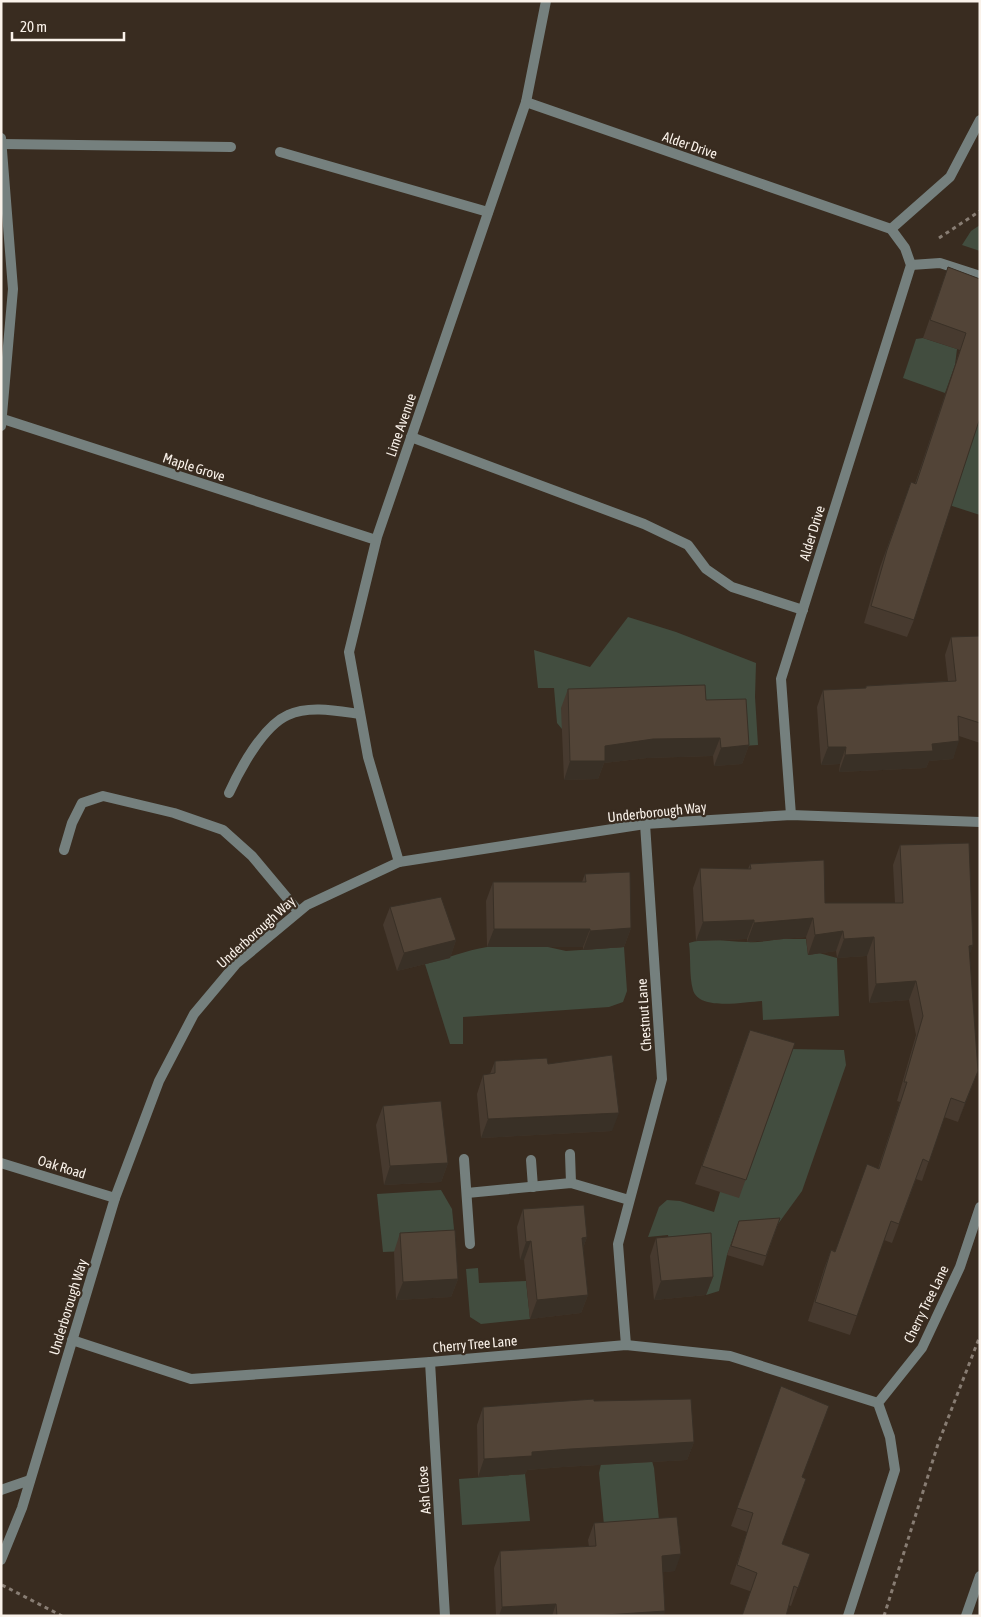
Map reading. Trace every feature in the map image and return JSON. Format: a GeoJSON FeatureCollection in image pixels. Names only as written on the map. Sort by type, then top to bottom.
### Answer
{"type":"FeatureCollection","features":[{"type":"Feature","properties":{"kind":"street","name":"Lime Avenue"},"geometry":{"type":"LineString","coordinates":[[399,862],[368,757],[349,652],[376,540],[526,102],[546,1]]}},
{"type":"Feature","properties":{"kind":"street","name":"Alder Drive"},"geometry":{"type":"LineString","coordinates":[[526,102],[891,229]]}},
{"type":"Feature","properties":{"kind":"street"},"geometry":{"type":"LineString","coordinates":[[980,120],[950,177],[915,210],[891,229],[905,248],[910,266],[940,263],[980,276]]}},
{"type":"Feature","properties":{"kind":"street"},"geometry":{"type":"LineString","coordinates":[[1,138],[13,289],[2,423]]}},
{"type":"Feature","properties":{"kind":"street"},"geometry":{"type":"LineString","coordinates":[[2,144],[231,147]]}},
{"type":"Feature","properties":{"kind":"street"},"geometry":{"type":"LineString","coordinates":[[280,152],[488,212]]}},
{"type":"Feature","properties":{"kind":"street","name":"Alder Drive"},"geometry":{"type":"LineString","coordinates":[[791,815],[781,679],[910,266]]}},
{"type":"Feature","properties":{"kind":"street","name":"Maple Grove"},"geometry":{"type":"LineString","coordinates":[[2,423],[376,540]]}},
{"type":"Feature","properties":{"kind":"street"},"geometry":{"type":"LineString","coordinates":[[411,437],[644,524],[688,545],[706,569],[732,587],[803,610]]}},
{"type":"Feature","properties":{"kind":"street"},"geometry":{"type":"LineString","coordinates":[[229,793],[241,767],[275,723],[289,714],[320,710],[360,714]]}},
{"type":"Feature","properties":{"kind":"street"},"geometry":{"type":"LineString","coordinates":[[64,850],[72,824],[82,803],[103,796],[174,813],[223,830],[252,856],[298,911]]}},
{"type":"Feature","properties":{"kind":"street","name":"Underborough Way"},"geometry":{"type":"LineString","coordinates":[[1,1560],[30,1480],[115,1198],[159,1081],[194,1014],[236,964],[298,911],[399,862],[645,824],[791,815],[980,822]]}},
{"type":"Feature","properties":{"kind":"street","name":"Chestnut Lane"},"geometry":{"type":"LineString","coordinates":[[626,1345],[618,1244],[662,1079],[645,824]]}},
{"type":"Feature","properties":{"kind":"street"},"geometry":{"type":"LineString","coordinates":[[570,1154],[571,1183]]}},
{"type":"Feature","properties":{"kind":"street"},"geometry":{"type":"LineString","coordinates":[[464,1159],[470,1244]]}},
{"type":"Feature","properties":{"kind":"street"},"geometry":{"type":"LineString","coordinates":[[531,1160],[533,1187]]}},
{"type":"Feature","properties":{"kind":"street","name":"Oak Road"},"geometry":{"type":"LineString","coordinates":[[1,1163],[115,1198]]}},
{"type":"Feature","properties":{"kind":"street"},"geometry":{"type":"LineString","coordinates":[[467,1193],[571,1183],[630,1200]]}},
{"type":"Feature","properties":{"kind":"street","name":"Cherry Tree Lane"},"geometry":{"type":"LineString","coordinates":[[72,1340],[191,1379],[430,1362],[626,1345],[730,1356],[878,1403],[922,1348],[960,1267],[980,1207]]}},
{"type":"Feature","properties":{"kind":"street","name":"Ash Close"},"geometry":{"type":"LineString","coordinates":[[430,1362],[446,1616]]}},
{"type":"Feature","properties":{"kind":"street"},"geometry":{"type":"LineString","coordinates":[[848,1616],[894,1470],[890,1437],[878,1403]]}},
{"type":"Feature","properties":{"kind":"street"},"geometry":{"type":"LineString","coordinates":[[1,1490],[30,1480]]}},
{"type":"Feature","properties":{"kind":"street"},"geometry":{"type":"LineString","coordinates":[[966,1616],[980,1576]]}},
{"type":"Feature","properties":{"kind":"path"},"geometry":{"type":"LineString","coordinates":[[884,1616],[938,1444],[980,1336]]}},
{"type":"Feature","properties":{"kind":"path"},"geometry":{"type":"LineString","coordinates":[[1,1584],[62,1616]]}},
{"type":"Feature","properties":{"kind":"green space"},"geometry":{"type":"Polygon","coordinates":[[[980,225],[980,251],[962,245],[971,231],[980,225]]]}},
{"type":"Feature","properties":{"kind":"green space"},"geometry":{"type":"Polygon","coordinates":[[[923,338],[957,349],[955,365],[945,393],[903,378],[916,339],[923,338]]]}},
{"type":"Feature","properties":{"kind":"green space"},"geometry":{"type":"Polygon","coordinates":[[[980,416],[980,515],[912,493],[920,470],[958,484],[980,416]]]}},
{"type":"Feature","properties":{"kind":"green space"},"geometry":{"type":"Polygon","coordinates":[[[628,617],[676,632],[756,663],[755,697],[758,745],[741,746],[596,727],[562,729],[557,723],[554,688],[538,688],[534,650],[590,667],[628,617]]]}},
{"type":"Feature","properties":{"kind":"green space"},"geometry":{"type":"Polygon","coordinates":[[[783,939],[806,939],[808,955],[819,953],[837,958],[839,1016],[763,1020],[762,1001],[723,1004],[704,1001],[697,997],[692,985],[689,943],[703,940],[761,942],[783,939]]]}},
{"type":"Feature","properties":{"kind":"green space"},"geometry":{"type":"Polygon","coordinates":[[[487,947],[548,947],[566,951],[624,947],[627,991],[623,1002],[609,1007],[463,1017],[463,1044],[450,1044],[425,964],[487,947]]]}},
{"type":"Feature","properties":{"kind":"green space"},"geometry":{"type":"Polygon","coordinates":[[[789,1049],[844,1050],[846,1065],[802,1191],[778,1224],[774,1234],[739,1221],[727,1255],[719,1291],[706,1295],[672,1254],[668,1235],[648,1237],[659,1207],[667,1200],[680,1201],[714,1212],[720,1192],[733,1104],[769,1116],[788,1062],[789,1049]]]}},
{"type":"Feature","properties":{"kind":"green space"},"geometry":{"type":"Polygon","coordinates":[[[441,1190],[452,1209],[456,1249],[383,1252],[377,1194],[441,1190]]]}},
{"type":"Feature","properties":{"kind":"green space"},"geometry":{"type":"Polygon","coordinates":[[[478,1268],[479,1283],[526,1281],[530,1319],[481,1324],[470,1317],[466,1269],[478,1268]]]}},
{"type":"Feature","properties":{"kind":"green space"},"geometry":{"type":"Polygon","coordinates":[[[652,1461],[659,1520],[604,1525],[599,1473],[601,1464],[652,1461]]]}},
{"type":"Feature","properties":{"kind":"green space"},"geometry":{"type":"Polygon","coordinates":[[[525,1474],[530,1521],[462,1525],[459,1479],[525,1474]]]}},
{"type":"Feature","properties":{"kind":"building"},"geometry":{"type":"Polygon","coordinates":[[[948,267],[980,279],[980,418],[914,620],[871,606],[887,550],[911,482],[916,484],[966,333],[930,320],[948,267]]]}},
{"type":"Feature","properties":{"kind":"building"},"geometry":{"type":"Polygon","coordinates":[[[980,636],[980,723],[958,716],[959,741],[932,744],[933,751],[845,755],[846,747],[828,747],[823,690],[956,681],[951,637],[980,636]]]}},
{"type":"Feature","properties":{"kind":"building"},"geometry":{"type":"Polygon","coordinates":[[[705,685],[706,700],[746,699],[749,745],[721,748],[720,738],[653,739],[605,746],[605,761],[570,761],[568,689],[705,685]]]}},
{"type":"Feature","properties":{"kind":"building"},"geometry":{"type":"Polygon","coordinates":[[[969,843],[973,945],[969,946],[978,1071],[965,1103],[951,1098],[929,1162],[923,1159],[899,1224],[891,1221],[857,1316],[815,1302],[831,1250],[835,1252],[867,1164],[879,1169],[907,1082],[904,1082],[923,1016],[916,981],[876,984],[874,937],[844,939],[843,931],[815,935],[813,918],[754,923],[754,920],[703,922],[700,868],[751,869],[750,864],[824,860],[825,903],[903,903],[900,845],[969,843]]]}},
{"type":"Feature","properties":{"kind":"building"},"geometry":{"type":"Polygon","coordinates":[[[630,872],[631,928],[590,931],[590,929],[494,929],[493,882],[586,882],[585,874],[630,872]]]}},
{"type":"Feature","properties":{"kind":"building"},"geometry":{"type":"Polygon","coordinates":[[[441,897],[456,940],[404,953],[390,907],[441,897]]]}},
{"type":"Feature","properties":{"kind":"building"},"geometry":{"type":"Polygon","coordinates":[[[750,1030],[795,1043],[746,1180],[702,1166],[750,1030]]]}},
{"type":"Feature","properties":{"kind":"building"},"geometry":{"type":"Polygon","coordinates":[[[612,1055],[619,1113],[488,1119],[483,1075],[495,1073],[495,1061],[547,1058],[548,1064],[612,1055]]]}},
{"type":"Feature","properties":{"kind":"building"},"geometry":{"type":"Polygon","coordinates":[[[441,1101],[448,1163],[390,1166],[383,1106],[441,1101]]]}},
{"type":"Feature","properties":{"kind":"building"},"geometry":{"type":"Polygon","coordinates":[[[584,1205],[587,1237],[582,1238],[588,1295],[537,1300],[531,1241],[526,1242],[523,1209],[584,1205]]]}},
{"type":"Feature","properties":{"kind":"building"},"geometry":{"type":"Polygon","coordinates":[[[780,1218],[766,1256],[731,1246],[739,1221],[780,1218]]]}},
{"type":"Feature","properties":{"kind":"building"},"geometry":{"type":"Polygon","coordinates":[[[455,1230],[458,1279],[403,1282],[400,1233],[455,1230]]]}},
{"type":"Feature","properties":{"kind":"building"},"geometry":{"type":"Polygon","coordinates":[[[711,1233],[713,1277],[661,1281],[656,1238],[711,1233]]]}},
{"type":"Feature","properties":{"kind":"building"},"geometry":{"type":"Polygon","coordinates":[[[781,1386],[829,1406],[802,1477],[806,1479],[782,1544],[810,1554],[798,1588],[794,1586],[786,1616],[742,1616],[757,1573],[737,1565],[753,1513],[737,1508],[781,1386]]]}},
{"type":"Feature","properties":{"kind":"building"},"geometry":{"type":"Polygon","coordinates":[[[594,1399],[594,1401],[691,1399],[694,1442],[532,1452],[532,1456],[484,1459],[483,1407],[594,1399]]]}},
{"type":"Feature","properties":{"kind":"building"},"geometry":{"type":"Polygon","coordinates":[[[677,1517],[681,1554],[662,1556],[665,1611],[590,1616],[557,1616],[556,1604],[502,1607],[500,1551],[596,1546],[594,1523],[677,1517]]]}}]}
